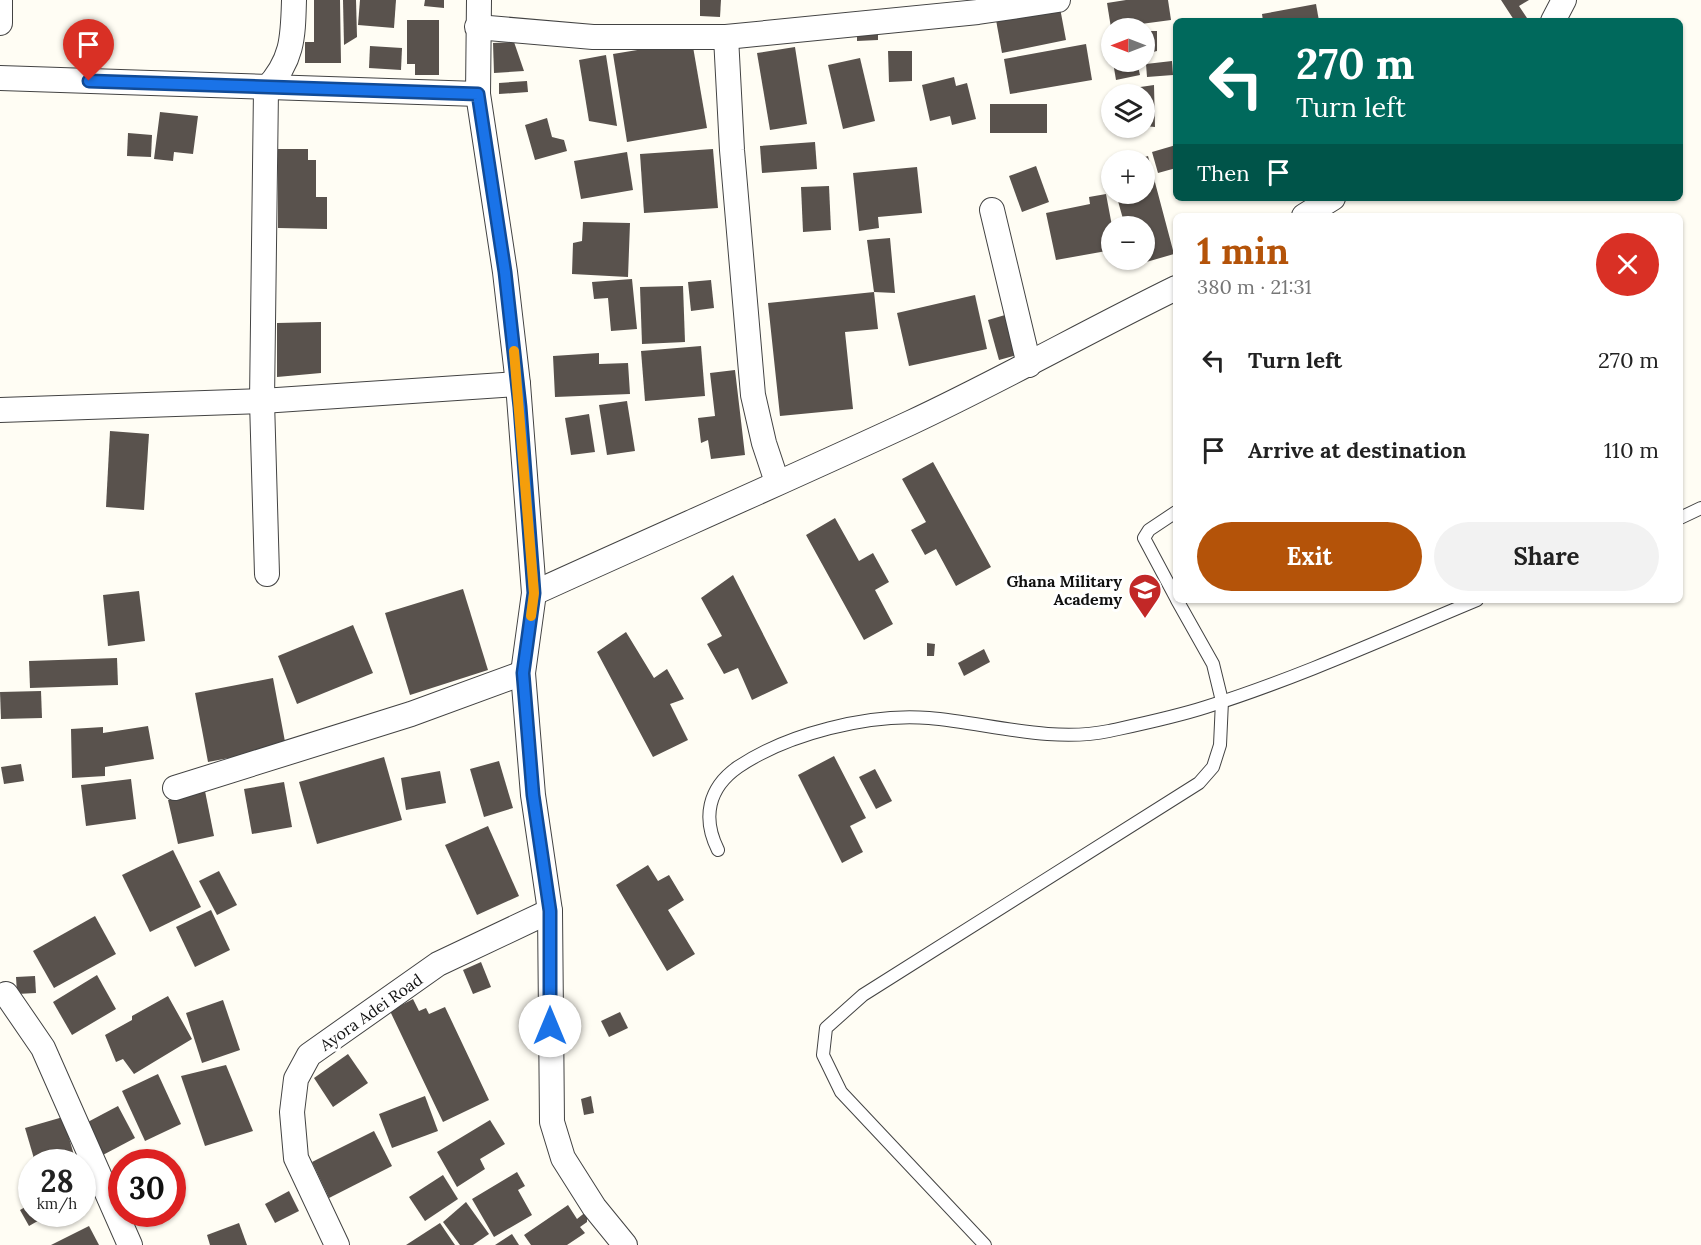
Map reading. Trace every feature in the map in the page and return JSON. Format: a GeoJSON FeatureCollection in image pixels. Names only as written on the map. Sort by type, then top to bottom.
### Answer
{"type":"FeatureCollection","features":[{"type":"Feature","properties":{"kind":"street"},"geometry":{"type":"LineString","coordinates":[[0,0],[0,23]]}},
{"type":"Feature","properties":{"kind":"street"},"geometry":{"type":"LineString","coordinates":[[267,574],[262,401],[266,88],[282,72],[292,41],[294,0]]}},
{"type":"Feature","properties":{"kind":"street"},"geometry":{"type":"LineString","coordinates":[[479,0],[478,94],[505,272],[518,384],[534,593],[523,673],[533,795],[550,911],[552,1122],[556,1144],[594,1207],[625,1245]]}},
{"type":"Feature","properties":{"kind":"street"},"geometry":{"type":"LineString","coordinates":[[477,27],[593,37],[726,37],[978,12],[1058,0]]}},
{"type":"Feature","properties":{"kind":"street"},"geometry":{"type":"LineString","coordinates":[[1555,18],[1564,0]]}},
{"type":"Feature","properties":{"kind":"street"},"geometry":{"type":"LineString","coordinates":[[726,37],[732,150],[753,395],[764,443],[777,482]]}},
{"type":"Feature","properties":{"kind":"street"},"geometry":{"type":"LineString","coordinates":[[0,78],[478,94]]}},
{"type":"Feature","properties":{"kind":"street"},"geometry":{"type":"LineString","coordinates":[[1309,213],[1328,201]]}},
{"type":"Feature","properties":{"kind":"street"},"geometry":{"type":"LineString","coordinates":[[992,210],[1029,365]]}},
{"type":"Feature","properties":{"kind":"street"},"geometry":{"type":"LineString","coordinates":[[534,593],[910,423],[1029,365],[1085,332],[1173,289]]}},
{"type":"Feature","properties":{"kind":"street"},"geometry":{"type":"LineString","coordinates":[[0,410],[262,401],[518,384]]}},
{"type":"Feature","properties":{"kind":"street"},"geometry":{"type":"LineString","coordinates":[[175,788],[411,714],[523,673]]}},
{"type":"Feature","properties":{"kind":"street","name":"Ayora Adei Road"},"geometry":{"type":"LineString","coordinates":[[337,1245],[296,1158],[292,1112],[296,1079],[309,1055],[438,964],[550,911]]}},
{"type":"Feature","properties":{"kind":"street"},"geometry":{"type":"LineString","coordinates":[[6,993],[43,1048],[130,1245]]}},
{"type":"Feature","properties":{"kind":"lane"},"geometry":{"type":"LineString","coordinates":[[1683,517],[1701,508]]}},
{"type":"Feature","properties":{"kind":"lane"},"geometry":{"type":"LineString","coordinates":[[1173,514],[1149,530],[1144,538],[1173,592]]}},
{"type":"Feature","properties":{"kind":"lane"},"geometry":{"type":"LineString","coordinates":[[985,1245],[841,1092],[823,1055],[826,1028],[862,995],[1199,783],[1213,767],[1222,701],[1213,664],[1179,603]]}},
{"type":"Feature","properties":{"kind":"lane"},"geometry":{"type":"LineString","coordinates":[[718,850],[710,833],[708,817],[715,790],[725,776],[759,753],[841,725],[882,719],[928,718],[1084,735],[1195,710],[1222,701],[1316,666],[1470,603]]}},
{"type":"Feature","properties":{"kind":"building"},"geometry":{"type":"Polygon","coordinates":[[[314,0],[340,0],[341,63],[305,63],[305,42],[314,42],[314,0]]]}},
{"type":"Feature","properties":{"kind":"building"},"geometry":{"type":"Polygon","coordinates":[[[343,0],[356,0],[357,37],[344,45],[343,0]]]}},
{"type":"Feature","properties":{"kind":"building"},"geometry":{"type":"Polygon","coordinates":[[[360,0],[396,0],[394,28],[358,25],[360,0]]]}},
{"type":"Feature","properties":{"kind":"building"},"geometry":{"type":"Polygon","coordinates":[[[425,0],[444,0],[444,8],[424,6],[425,0]]]}},
{"type":"Feature","properties":{"kind":"building"},"geometry":{"type":"Polygon","coordinates":[[[700,0],[721,0],[720,17],[700,16],[700,0]]]}},
{"type":"Feature","properties":{"kind":"building"},"geometry":{"type":"Polygon","coordinates":[[[1126,0],[1168,0],[1171,20],[1155,22],[1155,18],[1109,18],[1107,3],[1126,0]]]}},
{"type":"Feature","properties":{"kind":"building"},"geometry":{"type":"Polygon","coordinates":[[[1501,0],[1529,0],[1519,6],[1527,18],[1513,18],[1501,0]]]}},
{"type":"Feature","properties":{"kind":"building"},"geometry":{"type":"Polygon","coordinates":[[[1316,4],[1318,18],[1263,18],[1262,14],[1316,4]]]}},
{"type":"Feature","properties":{"kind":"building"},"geometry":{"type":"Polygon","coordinates":[[[1060,8],[1066,40],[1002,53],[996,20],[1060,8]]]}},
{"type":"Feature","properties":{"kind":"building"},"geometry":{"type":"Polygon","coordinates":[[[407,20],[439,20],[439,75],[415,75],[415,64],[407,64],[407,20]]]}},
{"type":"Feature","properties":{"kind":"building"},"geometry":{"type":"Polygon","coordinates":[[[857,30],[878,30],[878,40],[857,41],[857,30]]]}},
{"type":"Feature","properties":{"kind":"building"},"geometry":{"type":"Polygon","coordinates":[[[1155,31],[1157,31],[1157,51],[1155,51],[1155,31]]]}},
{"type":"Feature","properties":{"kind":"building"},"geometry":{"type":"Polygon","coordinates":[[[692,41],[707,128],[627,142],[613,54],[692,41]]]}},
{"type":"Feature","properties":{"kind":"building"},"geometry":{"type":"Polygon","coordinates":[[[514,42],[524,71],[494,73],[493,43],[514,42]]]}},
{"type":"Feature","properties":{"kind":"building"},"geometry":{"type":"Polygon","coordinates":[[[1086,44],[1092,80],[1010,94],[1004,59],[1086,44]]]}},
{"type":"Feature","properties":{"kind":"building"},"geometry":{"type":"Polygon","coordinates":[[[370,46],[402,48],[401,70],[369,68],[370,46]]]}},
{"type":"Feature","properties":{"kind":"building"},"geometry":{"type":"Polygon","coordinates":[[[795,47],[807,124],[770,130],[757,53],[795,47]]]}},
{"type":"Feature","properties":{"kind":"building"},"geometry":{"type":"Polygon","coordinates":[[[888,51],[912,51],[912,81],[889,82],[888,51]]]}},
{"type":"Feature","properties":{"kind":"building"},"geometry":{"type":"Polygon","coordinates":[[[606,55],[617,126],[589,121],[579,60],[606,55]]]}},
{"type":"Feature","properties":{"kind":"building"},"geometry":{"type":"Polygon","coordinates":[[[860,58],[875,121],[843,129],[828,65],[860,58]]]}},
{"type":"Feature","properties":{"kind":"building"},"geometry":{"type":"Polygon","coordinates":[[[1172,61],[1173,75],[1147,77],[1147,72],[1155,72],[1155,63],[1172,61]]]}},
{"type":"Feature","properties":{"kind":"building"},"geometry":{"type":"Polygon","coordinates":[[[1115,72],[1139,72],[1140,75],[1116,80],[1115,72]]]}},
{"type":"Feature","properties":{"kind":"building"},"geometry":{"type":"Polygon","coordinates":[[[954,77],[956,86],[967,83],[976,119],[952,125],[950,116],[930,121],[922,85],[954,77]]]}},
{"type":"Feature","properties":{"kind":"building"},"geometry":{"type":"Polygon","coordinates":[[[527,81],[528,92],[499,94],[499,83],[527,81]]]}},
{"type":"Feature","properties":{"kind":"building"},"geometry":{"type":"Polygon","coordinates":[[[990,104],[1047,104],[1047,133],[990,133],[990,104]]]}},
{"type":"Feature","properties":{"kind":"building"},"geometry":{"type":"Polygon","coordinates":[[[160,112],[198,116],[193,154],[174,152],[173,161],[154,159],[160,112]]]}},
{"type":"Feature","properties":{"kind":"building"},"geometry":{"type":"Polygon","coordinates":[[[547,118],[552,137],[564,140],[567,151],[535,160],[525,125],[547,118]]]}},
{"type":"Feature","properties":{"kind":"building"},"geometry":{"type":"Polygon","coordinates":[[[128,133],[152,135],[151,157],[127,156],[128,133]]]}},
{"type":"Feature","properties":{"kind":"building"},"geometry":{"type":"Polygon","coordinates":[[[815,142],[817,169],[762,173],[760,146],[815,142]]]}},
{"type":"Feature","properties":{"kind":"building"},"geometry":{"type":"Polygon","coordinates":[[[1173,146],[1173,169],[1158,173],[1155,151],[1173,146]]]}},
{"type":"Feature","properties":{"kind":"building"},"geometry":{"type":"Polygon","coordinates":[[[278,149],[308,149],[308,160],[316,160],[316,197],[327,197],[327,229],[278,228],[278,149]]]}},
{"type":"Feature","properties":{"kind":"building"},"geometry":{"type":"Polygon","coordinates":[[[713,149],[718,208],[644,213],[640,154],[713,149]]]}},
{"type":"Feature","properties":{"kind":"building"},"geometry":{"type":"Polygon","coordinates":[[[627,152],[633,190],[581,199],[574,161],[627,152]]]}},
{"type":"Feature","properties":{"kind":"building"},"geometry":{"type":"Polygon","coordinates":[[[1036,166],[1049,202],[1022,212],[1009,176],[1036,166]]]}},
{"type":"Feature","properties":{"kind":"building"},"geometry":{"type":"Polygon","coordinates":[[[917,167],[922,213],[878,217],[879,228],[859,231],[853,173],[917,167]]]}},
{"type":"Feature","properties":{"kind":"building"},"geometry":{"type":"Polygon","coordinates":[[[1155,182],[1173,254],[1155,260],[1155,216],[1122,216],[1119,204],[1155,204],[1155,182]]]}},
{"type":"Feature","properties":{"kind":"building"},"geometry":{"type":"Polygon","coordinates":[[[829,186],[831,230],[803,232],[801,187],[829,186]]]}},
{"type":"Feature","properties":{"kind":"building"},"geometry":{"type":"Polygon","coordinates":[[[1101,195],[1101,204],[1108,204],[1110,216],[1101,216],[1101,252],[1056,260],[1046,213],[1090,204],[1089,197],[1101,195]]]}},
{"type":"Feature","properties":{"kind":"building"},"geometry":{"type":"Polygon","coordinates":[[[583,222],[630,223],[628,277],[572,274],[573,243],[582,241],[583,222]]]}},
{"type":"Feature","properties":{"kind":"building"},"geometry":{"type":"Polygon","coordinates":[[[890,238],[895,293],[874,292],[867,240],[890,238]]]}},
{"type":"Feature","properties":{"kind":"building"},"geometry":{"type":"Polygon","coordinates":[[[632,279],[637,329],[611,331],[608,298],[594,299],[592,282],[632,279]]]}},
{"type":"Feature","properties":{"kind":"building"},"geometry":{"type":"Polygon","coordinates":[[[711,280],[714,308],[691,311],[688,282],[711,280]]]}},
{"type":"Feature","properties":{"kind":"building"},"geometry":{"type":"Polygon","coordinates":[[[683,286],[685,342],[642,344],[640,287],[683,286]]]}},
{"type":"Feature","properties":{"kind":"building"},"geometry":{"type":"Polygon","coordinates":[[[874,292],[878,329],[845,332],[853,409],[780,416],[768,303],[874,292]]]}},
{"type":"Feature","properties":{"kind":"building"},"geometry":{"type":"Polygon","coordinates":[[[975,295],[987,349],[909,366],[897,313],[975,295]]]}},
{"type":"Feature","properties":{"kind":"building"},"geometry":{"type":"Polygon","coordinates":[[[1005,315],[1017,355],[999,360],[988,320],[1005,315]]]}},
{"type":"Feature","properties":{"kind":"building"},"geometry":{"type":"Polygon","coordinates":[[[321,322],[321,373],[277,377],[277,323],[321,322]]]}},
{"type":"Feature","properties":{"kind":"building"},"geometry":{"type":"Polygon","coordinates":[[[701,346],[705,396],[645,401],[641,351],[701,346]]]}},
{"type":"Feature","properties":{"kind":"building"},"geometry":{"type":"Polygon","coordinates":[[[599,353],[599,364],[628,363],[630,394],[555,397],[553,356],[599,353]]]}},
{"type":"Feature","properties":{"kind":"building"},"geometry":{"type":"Polygon","coordinates":[[[735,370],[745,455],[711,459],[708,440],[701,443],[698,418],[715,416],[710,373],[735,370]]]}},
{"type":"Feature","properties":{"kind":"building"},"geometry":{"type":"Polygon","coordinates":[[[627,401],[635,451],[607,455],[599,405],[627,401]]]}},
{"type":"Feature","properties":{"kind":"building"},"geometry":{"type":"Polygon","coordinates":[[[589,414],[595,452],[571,455],[565,418],[589,414]]]}},
{"type":"Feature","properties":{"kind":"building"},"geometry":{"type":"Polygon","coordinates":[[[110,431],[149,434],[144,510],[106,507],[110,431]]]}},
{"type":"Feature","properties":{"kind":"building"},"geometry":{"type":"Polygon","coordinates":[[[933,462],[991,567],[956,586],[936,549],[925,555],[911,530],[926,522],[902,479],[933,462]]]}},
{"type":"Feature","properties":{"kind":"building"},"geometry":{"type":"Polygon","coordinates":[[[835,518],[859,561],[873,553],[889,582],[875,590],[893,624],[864,640],[806,535],[835,518]]]}},
{"type":"Feature","properties":{"kind":"building"},"geometry":{"type":"Polygon","coordinates":[[[733,575],[788,683],[752,700],[738,668],[724,674],[707,644],[722,636],[701,598],[733,575]]]}},
{"type":"Feature","properties":{"kind":"building"},"geometry":{"type":"Polygon","coordinates":[[[463,589],[488,670],[410,695],[385,613],[463,589]]]}},
{"type":"Feature","properties":{"kind":"building"},"geometry":{"type":"Polygon","coordinates":[[[139,591],[145,641],[108,646],[103,595],[139,591]]]}},
{"type":"Feature","properties":{"kind":"building"},"geometry":{"type":"Polygon","coordinates":[[[353,625],[373,673],[297,704],[278,656],[353,625]]]}},
{"type":"Feature","properties":{"kind":"building"},"geometry":{"type":"Polygon","coordinates":[[[626,632],[654,678],[667,669],[684,699],[670,704],[688,740],[653,757],[597,652],[626,632]]]}},
{"type":"Feature","properties":{"kind":"building"},"geometry":{"type":"Polygon","coordinates":[[[927,643],[935,644],[934,656],[927,656],[927,643]]]}},
{"type":"Feature","properties":{"kind":"building"},"geometry":{"type":"Polygon","coordinates":[[[984,649],[990,662],[964,676],[958,663],[984,649]]]}},
{"type":"Feature","properties":{"kind":"building"},"geometry":{"type":"Polygon","coordinates":[[[117,658],[118,685],[30,688],[29,661],[117,658]]]}},
{"type":"Feature","properties":{"kind":"building"},"geometry":{"type":"Polygon","coordinates":[[[273,678],[286,747],[208,762],[195,693],[273,678]]]}},
{"type":"Feature","properties":{"kind":"building"},"geometry":{"type":"Polygon","coordinates":[[[41,691],[42,718],[1,719],[0,692],[41,691]]]}},
{"type":"Feature","properties":{"kind":"building"},"geometry":{"type":"Polygon","coordinates":[[[148,726],[154,759],[105,767],[105,776],[72,778],[71,729],[103,727],[103,733],[148,726]]]}},
{"type":"Feature","properties":{"kind":"building"},"geometry":{"type":"Polygon","coordinates":[[[834,756],[866,818],[850,826],[863,852],[842,863],[798,775],[834,756]]]}},
{"type":"Feature","properties":{"kind":"building"},"geometry":{"type":"Polygon","coordinates":[[[384,757],[402,820],[317,844],[299,782],[384,757]]]}},
{"type":"Feature","properties":{"kind":"building"},"geometry":{"type":"Polygon","coordinates":[[[499,761],[513,808],[484,817],[470,769],[499,761]]]}},
{"type":"Feature","properties":{"kind":"building"},"geometry":{"type":"Polygon","coordinates":[[[21,764],[24,781],[4,784],[1,767],[21,764]]]}},
{"type":"Feature","properties":{"kind":"building"},"geometry":{"type":"Polygon","coordinates":[[[875,769],[892,801],[876,809],[859,777],[875,769]]]}},
{"type":"Feature","properties":{"kind":"building"},"geometry":{"type":"Polygon","coordinates":[[[440,771],[446,803],[406,810],[401,778],[440,771]]]}},
{"type":"Feature","properties":{"kind":"building"},"geometry":{"type":"Polygon","coordinates":[[[131,779],[136,819],[86,826],[81,785],[131,779]]]}},
{"type":"Feature","properties":{"kind":"building"},"geometry":{"type":"Polygon","coordinates":[[[284,782],[292,827],[252,834],[244,789],[284,782]]]}},
{"type":"Feature","properties":{"kind":"building"},"geometry":{"type":"Polygon","coordinates":[[[205,791],[214,836],[178,844],[168,800],[205,791]]]}},
{"type":"Feature","properties":{"kind":"building"},"geometry":{"type":"Polygon","coordinates":[[[488,826],[519,896],[477,915],[445,845],[488,826]]]}},
{"type":"Feature","properties":{"kind":"building"},"geometry":{"type":"Polygon","coordinates":[[[173,850],[201,907],[150,932],[122,875],[173,850]]]}},
{"type":"Feature","properties":{"kind":"building"},"geometry":{"type":"Polygon","coordinates":[[[648,865],[658,881],[669,875],[684,900],[668,910],[695,954],[667,971],[616,885],[648,865]]]}},
{"type":"Feature","properties":{"kind":"building"},"geometry":{"type":"Polygon","coordinates":[[[219,871],[237,905],[217,915],[199,881],[219,871]]]}},
{"type":"Feature","properties":{"kind":"building"},"geometry":{"type":"Polygon","coordinates":[[[211,910],[230,950],[195,967],[176,927],[211,910]]]}},
{"type":"Feature","properties":{"kind":"building"},"geometry":{"type":"Polygon","coordinates":[[[95,916],[116,954],[54,988],[33,951],[95,916]]]}},
{"type":"Feature","properties":{"kind":"building"},"geometry":{"type":"Polygon","coordinates":[[[481,962],[491,987],[473,994],[463,970],[481,962]]]}},
{"type":"Feature","properties":{"kind":"building"},"geometry":{"type":"Polygon","coordinates":[[[97,975],[116,1009],[72,1035],[53,1002],[97,975]]]}},
{"type":"Feature","properties":{"kind":"building"},"geometry":{"type":"Polygon","coordinates":[[[35,976],[36,993],[17,994],[16,977],[35,976]]]}},
{"type":"Feature","properties":{"kind":"building"},"geometry":{"type":"Polygon","coordinates":[[[168,996],[192,1039],[134,1074],[123,1059],[116,1062],[105,1035],[132,1020],[132,1016],[168,996]]]}},
{"type":"Feature","properties":{"kind":"building"},"geometry":{"type":"Polygon","coordinates":[[[413,999],[419,1011],[426,1008],[429,1014],[445,1007],[489,1100],[443,1122],[390,1011],[413,999]]]}},
{"type":"Feature","properties":{"kind":"building"},"geometry":{"type":"Polygon","coordinates":[[[223,1000],[240,1050],[202,1063],[186,1013],[223,1000]]]}},
{"type":"Feature","properties":{"kind":"building"},"geometry":{"type":"Polygon","coordinates":[[[620,1012],[628,1028],[609,1037],[601,1021],[620,1012]]]}},
{"type":"Feature","properties":{"kind":"building"},"geometry":{"type":"Polygon","coordinates":[[[348,1054],[368,1083],[333,1107],[314,1078],[348,1054]]]}},
{"type":"Feature","properties":{"kind":"building"},"geometry":{"type":"Polygon","coordinates":[[[226,1065],[253,1131],[205,1146],[181,1076],[226,1065]]]}},
{"type":"Feature","properties":{"kind":"building"},"geometry":{"type":"Polygon","coordinates":[[[158,1074],[181,1124],[145,1141],[122,1091],[158,1074]]]}},
{"type":"Feature","properties":{"kind":"building"},"geometry":{"type":"Polygon","coordinates":[[[425,1096],[438,1131],[392,1148],[379,1114],[425,1096]]]}},
{"type":"Feature","properties":{"kind":"building"},"geometry":{"type":"Polygon","coordinates":[[[591,1096],[594,1113],[584,1115],[581,1099],[591,1096]]]}},
{"type":"Feature","properties":{"kind":"building"},"geometry":{"type":"Polygon","coordinates":[[[118,1106],[135,1138],[114,1149],[108,1149],[108,1152],[101,1156],[84,1124],[118,1106]]]}},
{"type":"Feature","properties":{"kind":"building"},"geometry":{"type":"Polygon","coordinates":[[[63,1117],[72,1149],[31,1149],[25,1128],[63,1117]]]}},
{"type":"Feature","properties":{"kind":"building"},"geometry":{"type":"Polygon","coordinates":[[[490,1120],[505,1144],[480,1159],[485,1169],[457,1187],[437,1152],[490,1120]]]}},
{"type":"Feature","properties":{"kind":"building"},"geometry":{"type":"Polygon","coordinates":[[[374,1131],[392,1166],[329,1198],[312,1162],[374,1131]]]}},
{"type":"Feature","properties":{"kind":"building"},"geometry":{"type":"Polygon","coordinates":[[[517,1172],[525,1186],[518,1190],[532,1215],[494,1237],[472,1199],[517,1172]]]}},
{"type":"Feature","properties":{"kind":"building"},"geometry":{"type":"Polygon","coordinates":[[[443,1175],[458,1199],[425,1221],[409,1197],[443,1175]]]}},
{"type":"Feature","properties":{"kind":"building"},"geometry":{"type":"Polygon","coordinates":[[[289,1191],[299,1211],[275,1223],[265,1204],[289,1191]]]}},
{"type":"Feature","properties":{"kind":"building"},"geometry":{"type":"Polygon","coordinates":[[[466,1202],[489,1234],[473,1245],[460,1245],[443,1222],[466,1202]]]}},
{"type":"Feature","properties":{"kind":"building"},"geometry":{"type":"Polygon","coordinates":[[[568,1205],[577,1219],[587,1211],[587,1222],[580,1227],[585,1233],[567,1245],[531,1245],[524,1235],[568,1205]]]}},
{"type":"Feature","properties":{"kind":"building"},"geometry":{"type":"Polygon","coordinates":[[[239,1223],[247,1245],[210,1245],[207,1235],[239,1223]]]}},
{"type":"Feature","properties":{"kind":"building"},"geometry":{"type":"Polygon","coordinates":[[[440,1223],[455,1245],[406,1245],[440,1223]]]}},
{"type":"Feature","properties":{"kind":"building"},"geometry":{"type":"Polygon","coordinates":[[[90,1227],[99,1245],[51,1245],[90,1227]]]}},
{"type":"Feature","properties":{"kind":"building"},"geometry":{"type":"Polygon","coordinates":[[[512,1234],[519,1245],[495,1245],[512,1234]]]}},
{"type":"Feature","properties":{"kind":"slow traffic"},"geometry":{"type":"LineString","coordinates":[[514,351],[534,593],[531,616]]}},
{"type":"Feature","properties":{"kind":"place","name":"Ghana Military Academy"},"geometry":{"type":"Point","coordinates":[1145,619]}},
{"type":"Feature","properties":{"kind":"route"},"geometry":{"type":"LineString","coordinates":[[89,81],[478,94],[505,272],[520,407],[534,593],[523,673],[533,795],[550,911],[550,1026]]}}]}
